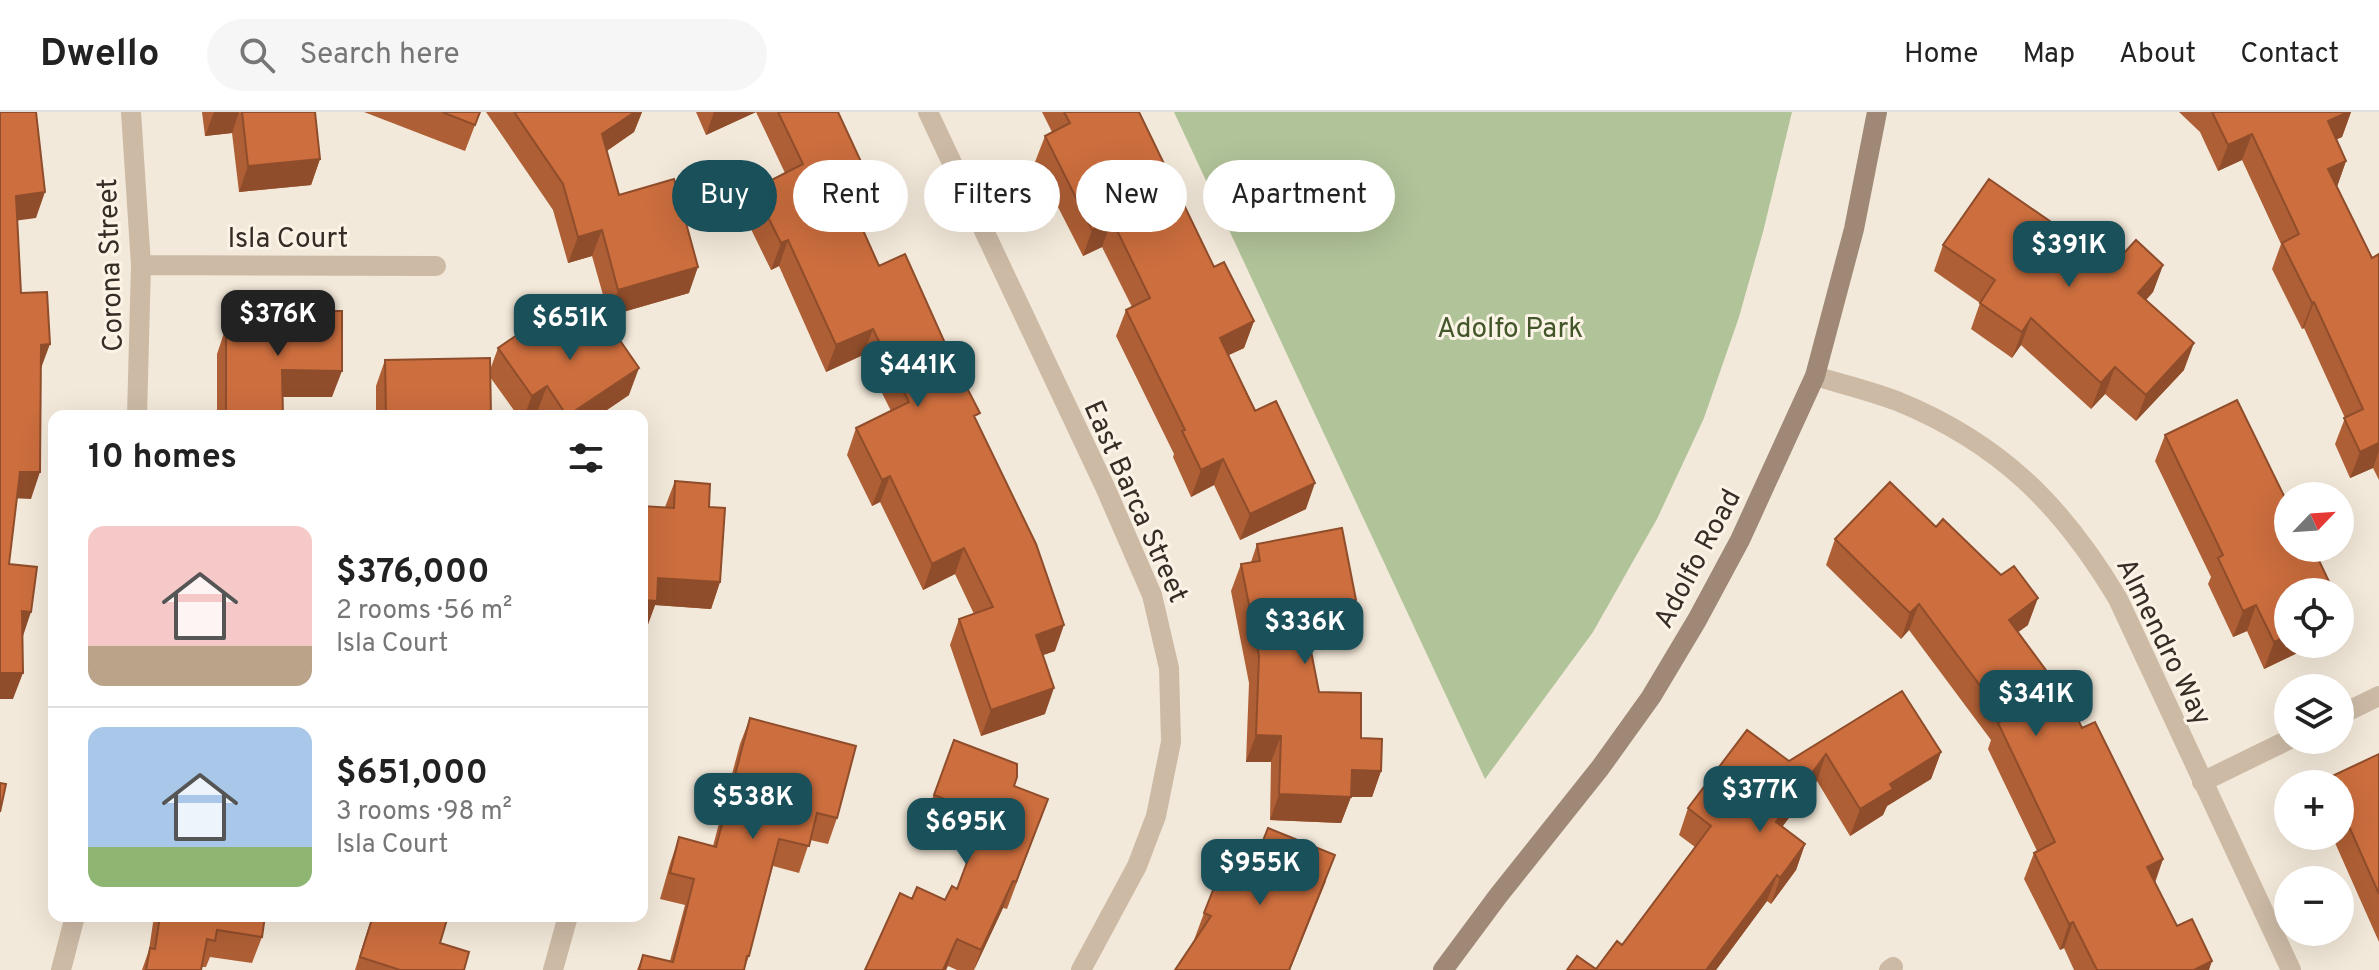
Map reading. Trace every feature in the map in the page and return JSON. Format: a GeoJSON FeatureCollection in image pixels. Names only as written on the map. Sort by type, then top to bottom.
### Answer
{"type":"FeatureCollection","features":[{"type":"Feature","properties":{"kind":"main road","name":"Adolfo Road"},"geometry":{"type":"LineString","coordinates":[[1443,970],[1600,768],[1651,697],[1740,540],[1815,376],[1854,229],[1877,112]]}},
{"type":"Feature","properties":{"kind":"street","name":"Corona Street"},"geometry":{"type":"LineString","coordinates":[[131,112],[141,265],[137,410]]}},
{"type":"Feature","properties":{"kind":"street","name":"East Barca Street"},"geometry":{"type":"LineString","coordinates":[[928,112],[1105,487],[1152,595],[1169,668],[1171,742],[1156,816],[1137,866],[1081,970]]}},
{"type":"Feature","properties":{"kind":"street","name":"Isla Court"},"geometry":{"type":"LineString","coordinates":[[141,265],[436,266]]}},
{"type":"Feature","properties":{"kind":"street","name":"Almendro Way"},"geometry":{"type":"LineString","coordinates":[[1815,376],[1896,401],[1949,426],[1989,450],[2045,499],[2094,559],[2118,599],[2291,970]]}},
{"type":"Feature","properties":{"kind":"street"},"geometry":{"type":"LineString","coordinates":[[2354,708],[2379,696]]}},
{"type":"Feature","properties":{"kind":"street"},"geometry":{"type":"LineString","coordinates":[[2202,782],[2274,747]]}},
{"type":"Feature","properties":{"kind":"street"},"geometry":{"type":"LineString","coordinates":[[61,970],[73,922]]}},
{"type":"Feature","properties":{"kind":"street"},"geometry":{"type":"LineString","coordinates":[[553,970],[566,922]]}},
{"type":"Feature","properties":{"kind":"green space","name":"Adolfo Park"},"geometry":{"type":"Polygon","coordinates":[[[1174,112],[1792,112],[1739,317],[1704,418],[1657,519],[1593,632],[1485,779],[1230,232],[1395,232],[1395,160],[1203,160],[1203,174],[1174,112]]]}},
{"type":"Feature","properties":{"kind":"building"},"geometry":{"type":"Polygon","coordinates":[[[0,112],[36,112],[45,192],[16,196],[21,293],[47,292],[50,344],[41,345],[40,472],[20,472],[9,564],[37,567],[31,612],[22,611],[23,673],[0,673],[0,112]]]}},
{"type":"Feature","properties":{"kind":"building"},"geometry":{"type":"Polygon","coordinates":[[[242,112],[315,112],[320,159],[248,166],[242,112]]]}},
{"type":"Feature","properties":{"kind":"building"},"geometry":{"type":"Polygon","coordinates":[[[442,112],[480,112],[475,125],[442,112]]]}},
{"type":"Feature","properties":{"kind":"building"},"geometry":{"type":"Polygon","coordinates":[[[514,112],[635,112],[602,134],[619,195],[672,180],[672,232],[688,232],[698,267],[618,290],[602,230],[578,237],[563,184],[514,112]]]}},
{"type":"Feature","properties":{"kind":"building"},"geometry":{"type":"Polygon","coordinates":[[[778,112],[838,112],[860,160],[801,160],[778,112]]]}},
{"type":"Feature","properties":{"kind":"building"},"geometry":{"type":"Polygon","coordinates":[[[1064,112],[1139,112],[1162,160],[1076,160],[1076,198],[1060,160],[1057,160],[1045,136],[1070,123],[1064,112]]]}},
{"type":"Feature","properties":{"kind":"building"},"geometry":{"type":"Polygon","coordinates":[[[2212,112],[2348,112],[2328,121],[2346,161],[2328,169],[2372,258],[2379,254],[2379,443],[2360,452],[2344,418],[2363,409],[2314,302],[2282,243],[2299,234],[2252,134],[2228,145],[2212,112]]]}},
{"type":"Feature","properties":{"kind":"building"},"geometry":{"type":"Polygon","coordinates":[[[793,169],[793,232],[864,232],[879,266],[905,254],[980,413],[974,416],[1036,544],[1064,625],[1036,635],[1054,688],[991,710],[959,619],[993,607],[964,548],[932,564],[890,476],[882,480],[856,428],[909,402],[873,329],[836,345],[788,240],[781,243],[776,232],[777,177],[793,169]]]}},
{"type":"Feature","properties":{"kind":"building"},"geometry":{"type":"Polygon","coordinates":[[[1989,179],[2113,265],[2136,240],[2163,265],[2138,293],[2194,343],[2146,395],[2115,367],[2101,383],[2031,318],[2022,332],[1980,303],[1995,280],[1943,245],[1989,179]]]}},
{"type":"Feature","properties":{"kind":"building"},"geometry":{"type":"Polygon","coordinates":[[[1187,211],[1214,267],[1224,262],[1254,321],[1220,338],[1255,411],[1276,401],[1315,483],[1250,514],[1223,459],[1201,470],[1182,431],[1185,430],[1126,310],[1150,298],[1118,232],[1187,232],[1187,211]]]}},
{"type":"Feature","properties":{"kind":"building"},"geometry":{"type":"Polygon","coordinates":[[[599,310],[639,368],[576,410],[563,410],[547,386],[532,396],[498,348],[536,322],[551,343],[599,310]]]}},
{"type":"Feature","properties":{"kind":"building"},"geometry":{"type":"Polygon","coordinates":[[[275,311],[342,311],[342,371],[282,370],[283,410],[226,410],[226,327],[275,327],[275,311]]]}},
{"type":"Feature","properties":{"kind":"building"},"geometry":{"type":"Polygon","coordinates":[[[490,358],[491,410],[386,410],[385,360],[490,358]]]}},
{"type":"Feature","properties":{"kind":"building"},"geometry":{"type":"Polygon","coordinates":[[[2237,400],[2277,482],[2274,482],[2274,562],[2320,562],[2327,578],[2274,578],[2274,642],[2256,605],[2243,611],[2218,558],[2223,555],[2165,435],[2237,400]]]}},
{"type":"Feature","properties":{"kind":"building"},"geometry":{"type":"Polygon","coordinates":[[[675,481],[710,484],[709,507],[725,508],[720,582],[658,578],[657,601],[648,600],[648,506],[674,508],[675,481]]]}},
{"type":"Feature","properties":{"kind":"building"},"geometry":{"type":"Polygon","coordinates":[[[1890,482],[1936,527],[1943,519],[2001,575],[2014,566],[2038,598],[2009,620],[2070,703],[2082,728],[2095,722],[2163,859],[2147,867],[2177,926],[2192,919],[2212,961],[2194,970],[2097,970],[2073,922],[2069,924],[2034,853],[2055,842],[1998,723],[2005,719],[1919,604],[1910,613],[1835,539],[1890,482]]]}},
{"type":"Feature","properties":{"kind":"building"},"geometry":{"type":"Polygon","coordinates":[[[1342,528],[1356,600],[1303,610],[1319,692],[1361,693],[1361,738],[1382,739],[1381,771],[1352,770],[1351,797],[1279,794],[1281,736],[1256,735],[1259,656],[1241,564],[1260,561],[1257,544],[1342,528]]]}},
{"type":"Feature","properties":{"kind":"building"},"geometry":{"type":"Polygon","coordinates":[[[1902,691],[1941,752],[1890,784],[1893,789],[1860,809],[1826,754],[1776,822],[1805,844],[1780,878],[1777,875],[1706,970],[1567,970],[1577,956],[1596,969],[1617,941],[1622,945],[1711,826],[1688,808],[1747,730],[1789,761],[1902,691]]]}},
{"type":"Feature","properties":{"kind":"building"},"geometry":{"type":"Polygon","coordinates":[[[750,718],[856,746],[837,818],[817,813],[809,846],[779,839],[744,970],[639,970],[643,955],[673,962],[694,879],[670,873],[679,837],[716,847],[750,718]]]}},
{"type":"Feature","properties":{"kind":"building"},"geometry":{"type":"Polygon","coordinates":[[[954,740],[1017,764],[1014,786],[1048,799],[1016,882],[1013,881],[981,950],[957,939],[943,970],[865,970],[900,893],[912,899],[917,887],[945,900],[952,886],[957,889],[985,814],[934,795],[954,740]]]}},
{"type":"Feature","properties":{"kind":"building"},"geometry":{"type":"Polygon","coordinates":[[[2379,754],[2379,894],[2354,838],[2354,770],[2345,770],[2379,754]]]}},
{"type":"Feature","properties":{"kind":"building"},"geometry":{"type":"Polygon","coordinates":[[[0,783],[6,784],[0,812],[0,783]]]}},
{"type":"Feature","properties":{"kind":"building"},"geometry":{"type":"Polygon","coordinates":[[[1268,828],[1335,855],[1289,970],[1175,970],[1211,916],[1204,913],[1230,847],[1256,858],[1268,828]]]}},
{"type":"Feature","properties":{"kind":"building"},"geometry":{"type":"Polygon","coordinates":[[[159,922],[264,922],[262,937],[217,930],[215,941],[207,939],[201,970],[146,970],[150,948],[155,949],[159,922]]]}},
{"type":"Feature","properties":{"kind":"building"},"geometry":{"type":"Polygon","coordinates":[[[371,922],[446,922],[440,943],[469,952],[464,970],[400,970],[360,957],[371,922]]]}}]}
